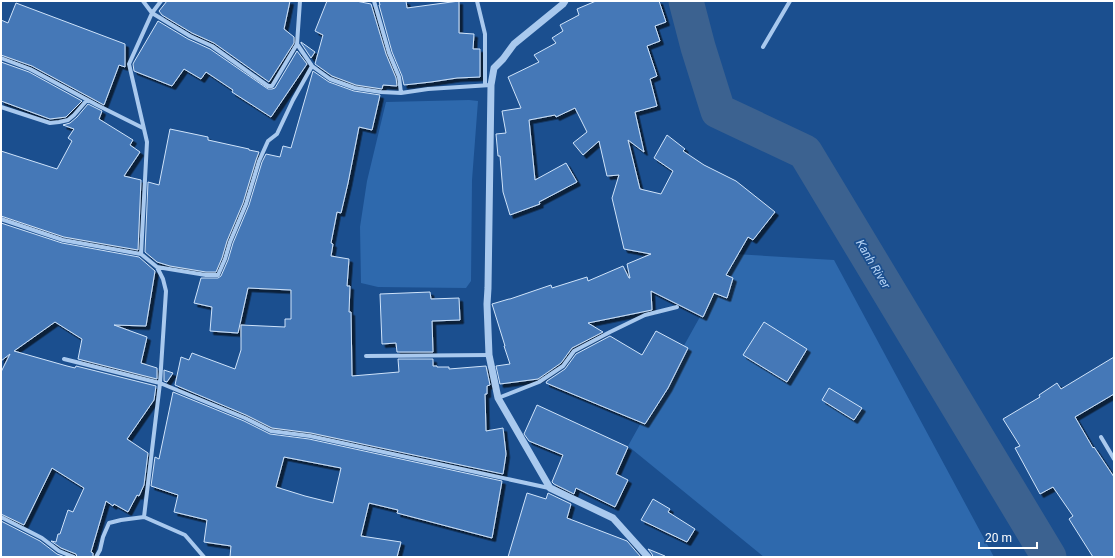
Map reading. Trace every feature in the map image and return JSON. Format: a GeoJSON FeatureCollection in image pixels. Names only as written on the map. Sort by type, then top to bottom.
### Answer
{"type":"FeatureCollection","features":[{"type":"Feature","properties":{"kind":"street"},"geometry":{"type":"LineString","coordinates":[[143,1],[152,12],[190,36],[212,46],[268,86],[272,86],[297,44],[300,1]]}},
{"type":"Feature","properties":{"kind":"street"},"geometry":{"type":"LineString","coordinates":[[141,254],[146,142],[129,64],[152,12],[161,1]]}},
{"type":"Feature","properties":{"kind":"street"},"geometry":{"type":"LineString","coordinates":[[374,1],[389,53],[399,77],[401,93]]}},
{"type":"Feature","properties":{"kind":"street"},"geometry":{"type":"LineString","coordinates":[[477,1],[485,34],[488,85],[488,288],[486,304],[489,356],[498,398],[550,488]]}},
{"type":"Feature","properties":{"kind":"street"},"geometry":{"type":"LineString","coordinates":[[488,85],[494,68],[514,44],[565,1]]}},
{"type":"Feature","properties":{"kind":"street"},"geometry":{"type":"LineString","coordinates":[[763,47],[790,1]]}},
{"type":"Feature","properties":{"kind":"street"},"geometry":{"type":"LineString","coordinates":[[297,44],[312,66],[330,79],[355,88],[401,93],[428,89],[488,85]]}},
{"type":"Feature","properties":{"kind":"street"},"geometry":{"type":"LineString","coordinates":[[1,58],[30,69],[143,128]]}},
{"type":"Feature","properties":{"kind":"street"},"geometry":{"type":"LineString","coordinates":[[157,267],[206,275],[218,275],[246,204],[259,161],[268,141],[277,134],[293,100],[312,66]]}},
{"type":"Feature","properties":{"kind":"street"},"geometry":{"type":"LineString","coordinates":[[1,107],[50,123],[68,120],[87,100]]}},
{"type":"Feature","properties":{"kind":"street"},"geometry":{"type":"LineString","coordinates":[[1,219],[63,240],[141,254],[157,267],[163,279],[166,291],[160,383],[144,518]]}},
{"type":"Feature","properties":{"kind":"street"},"geometry":{"type":"LineString","coordinates":[[498,398],[539,382],[563,366],[574,351],[610,332],[645,315],[677,307]]}},
{"type":"Feature","properties":{"kind":"street"},"geometry":{"type":"LineString","coordinates":[[366,356],[489,356]]}},
{"type":"Feature","properties":{"kind":"street"},"geometry":{"type":"LineString","coordinates":[[64,359],[160,383],[244,418],[271,431],[310,436],[550,488],[613,518],[648,557]]}},
{"type":"Feature","properties":{"kind":"street"},"geometry":{"type":"LineString","coordinates":[[1101,437],[1114,458]]}},
{"type":"Feature","properties":{"kind":"street"},"geometry":{"type":"LineString","coordinates":[[1,517],[42,538],[59,551],[74,557]]}},
{"type":"Feature","properties":{"kind":"street"},"geometry":{"type":"LineString","coordinates":[[96,557],[100,550],[102,537],[109,523],[121,520],[144,518],[185,535],[204,557]]}},
{"type":"Feature","properties":{"kind":"shaded area"},"geometry":{"type":"Polygon","coordinates":[[[478,101],[472,180],[471,281],[466,288],[378,287],[361,283],[360,227],[367,181],[386,102],[478,101]]]}},
{"type":"Feature","properties":{"kind":"shaded area"},"geometry":{"type":"Polygon","coordinates":[[[735,254],[834,260],[994,557],[764,557],[628,446],[735,254]]]}},
{"type":"Feature","properties":{"kind":"building"},"geometry":{"type":"Polygon","coordinates":[[[167,1],[290,1],[284,29],[294,37],[294,43],[269,82],[214,43],[192,33],[162,15],[159,11],[167,1]]]}},
{"type":"Feature","properties":{"kind":"building"},"geometry":{"type":"Polygon","coordinates":[[[327,1],[356,1],[371,4],[386,54],[396,78],[397,86],[383,85],[382,89],[356,85],[332,76],[315,64],[323,35],[315,31],[327,1]]]}},
{"type":"Feature","properties":{"kind":"building"},"geometry":{"type":"Polygon","coordinates":[[[379,1],[406,1],[407,8],[459,1],[459,33],[474,34],[473,49],[480,49],[480,77],[457,78],[404,85],[392,52],[379,1]]]}},
{"type":"Feature","properties":{"kind":"building"},"geometry":{"type":"Polygon","coordinates":[[[596,1],[659,1],[666,22],[655,26],[660,41],[647,46],[657,76],[650,79],[657,106],[635,112],[644,152],[628,140],[640,189],[661,194],[673,171],[654,158],[667,135],[685,149],[683,151],[704,165],[736,181],[775,212],[753,240],[748,237],[726,275],[733,278],[727,298],[714,293],[703,317],[651,291],[652,310],[588,323],[603,332],[572,348],[561,363],[538,379],[500,384],[496,366],[510,364],[492,304],[551,285],[552,288],[587,277],[588,281],[623,266],[630,278],[627,264],[651,254],[624,249],[612,198],[619,175],[607,176],[599,141],[583,155],[573,143],[587,132],[575,108],[556,117],[555,115],[529,120],[535,180],[566,163],[577,182],[539,202],[540,204],[510,215],[503,192],[500,156],[498,156],[496,134],[506,133],[502,111],[521,108],[508,77],[539,62],[534,55],[556,43],[552,38],[563,31],[560,25],[579,15],[577,9],[596,1]]]}},
{"type":"Feature","properties":{"kind":"building"},"geometry":{"type":"Polygon","coordinates":[[[16,3],[125,44],[125,67],[119,65],[104,105],[32,66],[1,55],[1,20],[8,23],[16,3]]]}},
{"type":"Feature","properties":{"kind":"building"},"geometry":{"type":"Polygon","coordinates":[[[158,21],[188,39],[210,49],[268,89],[275,88],[297,51],[307,64],[271,117],[232,92],[233,90],[206,72],[201,79],[184,69],[172,86],[134,71],[133,64],[158,21]]]}},
{"type":"Feature","properties":{"kind":"building"},"geometry":{"type":"Polygon","coordinates":[[[301,43],[315,52],[311,58],[301,43]]]}},
{"type":"Feature","properties":{"kind":"building"},"geometry":{"type":"Polygon","coordinates":[[[1,62],[29,72],[82,101],[66,117],[50,119],[1,101],[1,62]]]}},
{"type":"Feature","properties":{"kind":"building"},"geometry":{"type":"Polygon","coordinates":[[[313,71],[329,82],[354,91],[380,95],[372,130],[359,127],[341,213],[337,212],[331,243],[333,244],[331,256],[349,259],[347,286],[350,286],[349,312],[351,312],[352,376],[399,372],[398,359],[433,359],[433,366],[449,367],[449,369],[486,366],[490,385],[487,386],[487,394],[485,394],[486,431],[503,428],[506,454],[503,474],[311,433],[272,428],[246,415],[175,385],[181,357],[189,360],[192,353],[235,369],[241,350],[241,325],[285,327],[285,319],[291,319],[291,290],[248,288],[238,333],[210,331],[212,307],[194,303],[201,278],[218,278],[221,276],[249,205],[262,162],[266,154],[280,157],[283,146],[291,148],[313,71]]]}},
{"type":"Feature","properties":{"kind":"building"},"geometry":{"type":"Polygon","coordinates":[[[88,104],[102,111],[99,119],[133,140],[130,145],[140,152],[124,176],[141,180],[138,250],[64,237],[1,216],[1,151],[57,169],[72,141],[68,138],[74,129],[63,125],[70,123],[88,104]]]}},
{"type":"Feature","properties":{"kind":"building"},"geometry":{"type":"Polygon","coordinates":[[[170,129],[208,137],[208,140],[259,152],[243,203],[216,272],[206,272],[170,266],[157,262],[145,252],[148,182],[159,185],[170,129]]]}},
{"type":"Feature","properties":{"kind":"building"},"geometry":{"type":"Polygon","coordinates":[[[1,223],[62,243],[139,257],[155,271],[146,326],[114,325],[147,337],[141,363],[157,368],[157,379],[78,359],[82,339],[55,322],[14,351],[75,368],[76,366],[156,386],[154,400],[127,439],[148,453],[144,485],[139,496],[137,495],[128,512],[114,504],[113,506],[106,501],[91,552],[93,553],[93,557],[77,557],[76,554],[61,548],[51,541],[56,542],[68,510],[73,512],[84,488],[52,468],[24,525],[1,514],[1,372],[10,354],[1,361],[1,223]]]}},
{"type":"Feature","properties":{"kind":"building"},"geometry":{"type":"Polygon","coordinates":[[[430,292],[431,299],[459,298],[460,320],[432,321],[433,352],[397,352],[396,343],[382,344],[380,294],[430,292]]]}},
{"type":"Feature","properties":{"kind":"building"},"geometry":{"type":"Polygon","coordinates":[[[764,322],[807,349],[787,382],[743,355],[764,322]]]}},
{"type":"Feature","properties":{"kind":"building"},"geometry":{"type":"Polygon","coordinates":[[[656,331],[688,348],[668,388],[645,424],[546,383],[565,369],[576,354],[610,336],[642,355],[656,331]]]}},
{"type":"Feature","properties":{"kind":"building"},"geometry":{"type":"Polygon","coordinates":[[[1114,357],[1114,394],[1075,417],[1093,448],[1094,447],[1114,477],[1114,557],[1093,557],[1069,519],[1073,516],[1053,487],[1040,494],[1015,448],[1020,446],[1003,419],[1040,397],[1039,395],[1057,383],[1061,389],[1114,357]]]}},
{"type":"Feature","properties":{"kind":"building"},"geometry":{"type":"Polygon","coordinates":[[[164,370],[173,373],[167,382],[164,381],[164,370]]]}},
{"type":"Feature","properties":{"kind":"building"},"geometry":{"type":"Polygon","coordinates":[[[829,388],[862,408],[854,420],[822,400],[829,388]]]}},
{"type":"Feature","properties":{"kind":"building"},"geometry":{"type":"Polygon","coordinates":[[[173,392],[244,421],[270,434],[309,439],[502,481],[492,538],[397,513],[398,510],[369,503],[361,536],[401,542],[397,557],[230,557],[231,546],[204,542],[207,520],[174,512],[178,495],[151,486],[155,457],[159,459],[173,392]],[[284,457],[276,487],[333,503],[341,468],[284,457]]]}},
{"type":"Feature","properties":{"kind":"building"},"geometry":{"type":"Polygon","coordinates":[[[537,405],[628,447],[616,474],[628,480],[615,507],[576,488],[574,494],[552,482],[563,455],[529,441],[524,434],[537,405]]]}},
{"type":"Feature","properties":{"kind":"building"},"geometry":{"type":"Polygon","coordinates":[[[527,493],[546,499],[548,493],[571,504],[567,518],[627,541],[641,557],[508,557],[527,493]]]}},
{"type":"Feature","properties":{"kind":"building"},"geometry":{"type":"Polygon","coordinates":[[[653,499],[670,509],[668,512],[695,529],[687,542],[641,520],[653,499]]]}},
{"type":"Feature","properties":{"kind":"building"},"geometry":{"type":"Polygon","coordinates":[[[1,521],[40,541],[57,554],[65,557],[1,557],[1,521]]]}},
{"type":"Feature","properties":{"kind":"building"},"geometry":{"type":"Polygon","coordinates":[[[648,549],[665,556],[665,557],[653,557],[648,549]]]}},
{"type":"Feature","properties":{"kind":"waterway","name":"Kanh River"},"geometry":{"type":"LineString","coordinates":[[686,1],[698,47],[718,111],[805,152],[1049,557]]}}]}
